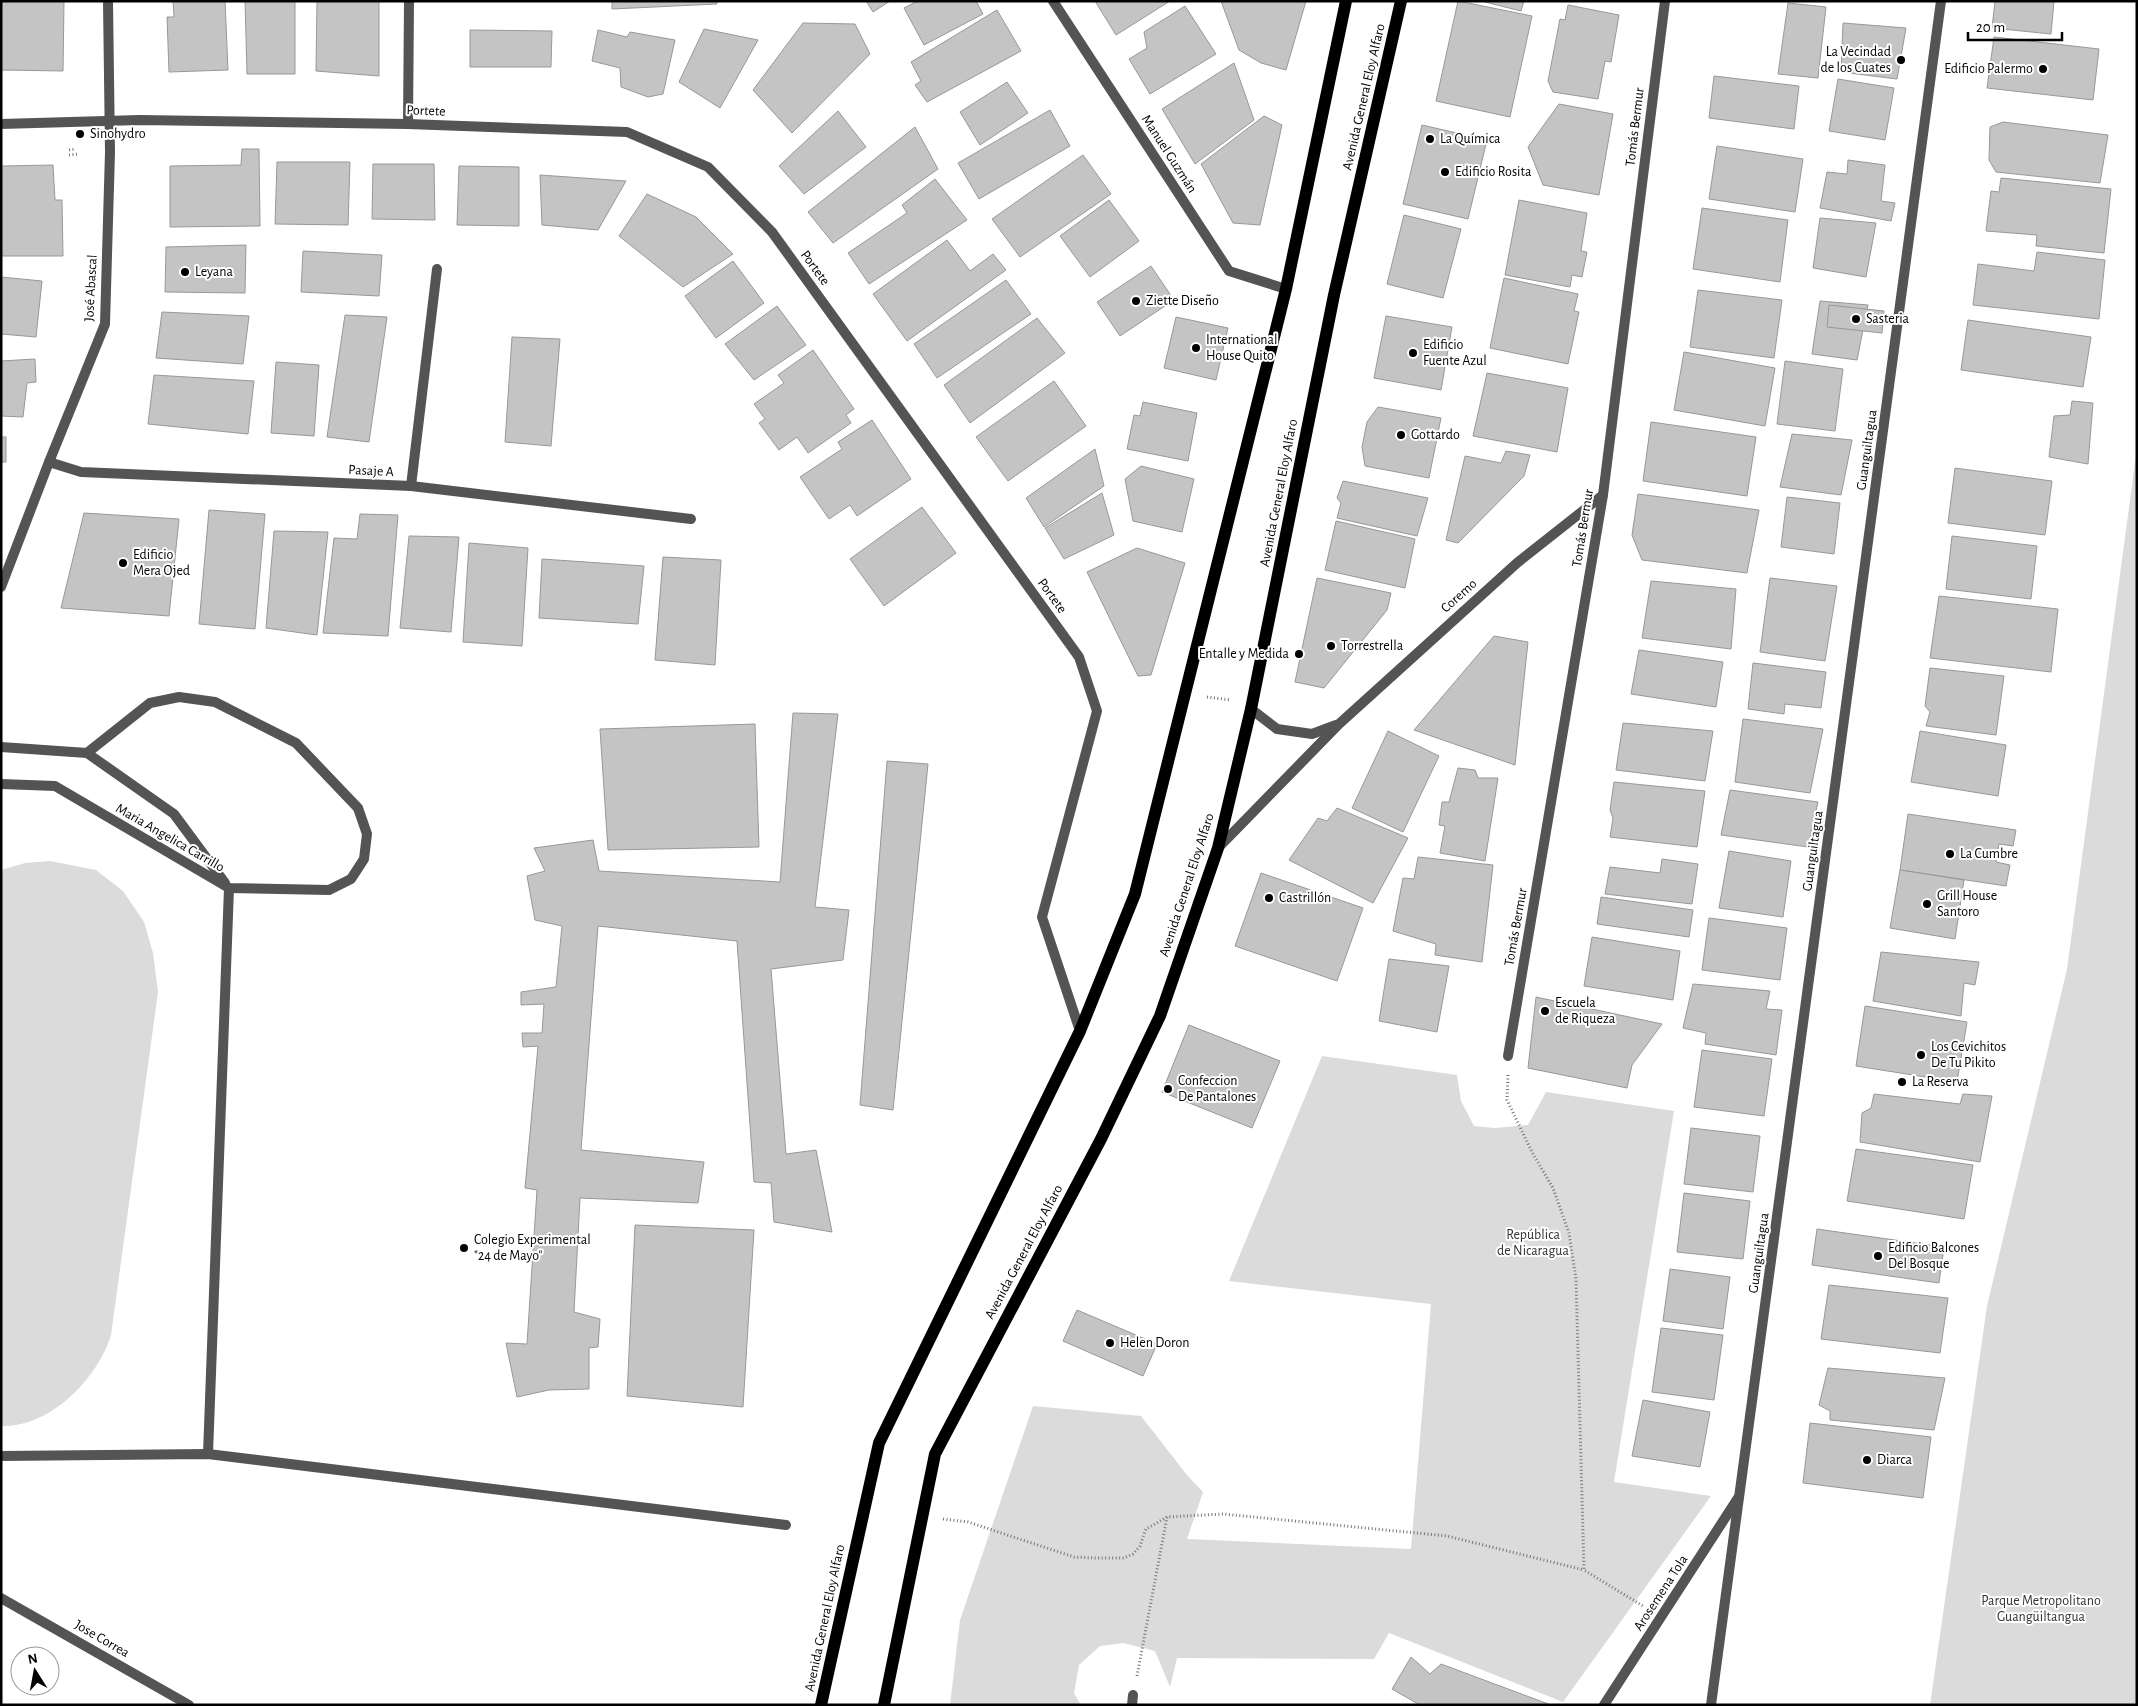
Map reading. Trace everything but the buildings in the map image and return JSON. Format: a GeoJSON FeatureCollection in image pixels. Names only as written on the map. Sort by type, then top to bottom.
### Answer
{"type":"FeatureCollection","features":[{"type":"Feature","properties":{"kind":"main road","name":"Avenida General Eloy Alfaro"},"geometry":{"type":"LineString","coordinates":[[821,1705],[879,1443],[1080,1031],[1135,894],[1286,289],[1346,1]]}},
{"type":"Feature","properties":{"kind":"main road","name":"Avenida General Eloy Alfaro"},"geometry":{"type":"LineString","coordinates":[[884,1705],[935,1454],[1101,1139],[1160,1016],[1218,848],[1251,708],[1334,295],[1401,1]]}},
{"type":"Feature","properties":{"kind":"street","name":"José Abascal"},"geometry":{"type":"LineString","coordinates":[[1,587],[105,324],[109,121],[108,1]]}},
{"type":"Feature","properties":{"kind":"street"},"geometry":{"type":"LineString","coordinates":[[408,124],[409,1]]}},
{"type":"Feature","properties":{"kind":"street","name":"Manuel Guzmán"},"geometry":{"type":"LineString","coordinates":[[1053,1],[1229,271],[1286,289]]}},
{"type":"Feature","properties":{"kind":"street","name":"Tomás Bermur"},"geometry":{"type":"LineString","coordinates":[[1508,1056],[1603,495],[1665,1]]}},
{"type":"Feature","properties":{"kind":"street","name":"Guanguiltagua"},"geometry":{"type":"LineString","coordinates":[[1711,1705],[1941,1]]}},
{"type":"Feature","properties":{"kind":"street","name":"Portete"},"geometry":{"type":"LineString","coordinates":[[1,124],[109,121],[408,124],[627,132],[708,167],[772,232],[1079,657],[1097,711],[1042,917],[1080,1031]]}},
{"type":"Feature","properties":{"kind":"street"},"geometry":{"type":"LineString","coordinates":[[411,486],[437,269]]}},
{"type":"Feature","properties":{"kind":"street","name":"Pasaje A"},"geometry":{"type":"LineString","coordinates":[[49,462],[82,472],[411,486],[691,519]]}},
{"type":"Feature","properties":{"kind":"street","name":"Coremo"},"geometry":{"type":"LineString","coordinates":[[1218,848],[1339,724],[1516,563],[1603,495]]}},
{"type":"Feature","properties":{"kind":"street"},"geometry":{"type":"LineString","coordinates":[[87,754],[150,703],[179,697],[215,702],[296,743],[358,808],[367,834],[364,859],[351,879],[329,890],[229,888],[208,1454]]}},
{"type":"Feature","properties":{"kind":"street","name":"Coremo"},"geometry":{"type":"LineString","coordinates":[[1251,708],[1277,729],[1312,734],[1339,724]]}},
{"type":"Feature","properties":{"kind":"street","name":"Maria Angelica Carrillo"},"geometry":{"type":"LineString","coordinates":[[1,747],[87,754],[174,814],[229,888]]}},
{"type":"Feature","properties":{"kind":"street","name":"Maria Angelica Carrillo"},"geometry":{"type":"LineString","coordinates":[[1,784],[54,786],[229,888]]}},
{"type":"Feature","properties":{"kind":"street"},"geometry":{"type":"LineString","coordinates":[[1,1456],[208,1454],[786,1525]]}},
{"type":"Feature","properties":{"kind":"street","name":"Arosemena Tola"},"geometry":{"type":"LineString","coordinates":[[1604,1705],[1740,1496]]}},
{"type":"Feature","properties":{"kind":"street","name":"Jose Correa"},"geometry":{"type":"LineString","coordinates":[[1,1598],[189,1705]]}},
{"type":"Feature","properties":{"kind":"path"},"geometry":{"type":"LineString","coordinates":[[69,150],[76,149]]}},
{"type":"Feature","properties":{"kind":"path"},"geometry":{"type":"LineString","coordinates":[[69,155],[79,154]]}},
{"type":"Feature","properties":{"kind":"path"},"geometry":{"type":"LineString","coordinates":[[1204,697],[1234,701]]}},
{"type":"Feature","properties":{"kind":"path"},"geometry":{"type":"LineString","coordinates":[[1508,1056],[1508,1100],[1533,1154],[1553,1188],[1569,1233],[1576,1279],[1584,1570]]}},
{"type":"Feature","properties":{"kind":"path"},"geometry":{"type":"LineString","coordinates":[[968,1522],[1074,1556],[1124,1558],[1133,1554],[1140,1546],[1146,1529],[1167,1517],[1224,1514],[1447,1536],[1584,1570],[1661,1617]]}},
{"type":"Feature","properties":{"kind":"path"},"geometry":{"type":"LineString","coordinates":[[1132,1700],[1167,1517]]}},
{"type":"Feature","properties":{"kind":"green space","name":"Parque Metropolitano Guangüiltangua"},"geometry":{"type":"Polygon","coordinates":[[[2137,448],[2137,1705],[1930,1705],[1987,1306],[2067,969],[2137,448]]]}},
{"type":"Feature","properties":{"kind":"green space"},"geometry":{"type":"Polygon","coordinates":[[[50,861],[96,870],[123,891],[144,922],[153,953],[158,992],[111,1335],[105,1351],[95,1368],[70,1397],[37,1419],[1,1426],[1,870],[25,863],[50,861]]]}},
{"type":"Feature","properties":{"kind":"green space","name":"República de Nicaragua"},"geometry":{"type":"Polygon","coordinates":[[[1322,1056],[1457,1075],[1461,1101],[1474,1126],[1495,1128],[1528,1125],[1546,1092],[1674,1111],[1614,1482],[1711,1496],[1563,1702],[1389,1633],[1374,1659],[1177,1658],[1170,1687],[1155,1651],[1123,1643],[1100,1646],[1079,1665],[1074,1693],[1081,1705],[950,1705],[960,1620],[1033,1406],[1141,1416],[1187,1475],[1203,1492],[1187,1539],[1411,1549],[1431,1304],[1229,1281],[1322,1056]]]}},
{"type":"Feature","properties":{"kind":"place","name":"La Vecindad de los Cuates"},"geometry":{"type":"Point","coordinates":[1901,60]}},
{"type":"Feature","properties":{"kind":"place","name":"Edificio Palermo"},"geometry":{"type":"Point","coordinates":[2043,69]}},
{"type":"Feature","properties":{"kind":"place","name":"Sinohydro"},"geometry":{"type":"Point","coordinates":[80,134]}},
{"type":"Feature","properties":{"kind":"place","name":"La Química"},"geometry":{"type":"Point","coordinates":[1430,139]}},
{"type":"Feature","properties":{"kind":"place","name":"Edificio Rosita"},"geometry":{"type":"Point","coordinates":[1445,172]}},
{"type":"Feature","properties":{"kind":"place","name":"Leyana"},"geometry":{"type":"Point","coordinates":[185,272]}},
{"type":"Feature","properties":{"kind":"place","name":"Ziette Diseño"},"geometry":{"type":"Point","coordinates":[1136,301]}},
{"type":"Feature","properties":{"kind":"place","name":"Sasteria"},"geometry":{"type":"Point","coordinates":[1856,319]}},
{"type":"Feature","properties":{"kind":"place","name":"International House Quito"},"geometry":{"type":"Point","coordinates":[1196,348]}},
{"type":"Feature","properties":{"kind":"place","name":"Edificio Fuente Azul"},"geometry":{"type":"Point","coordinates":[1413,353]}},
{"type":"Feature","properties":{"kind":"place","name":"Gottardo"},"geometry":{"type":"Point","coordinates":[1401,435]}},
{"type":"Feature","properties":{"kind":"place","name":"Edificio Mera Ojed"},"geometry":{"type":"Point","coordinates":[123,563]}},
{"type":"Feature","properties":{"kind":"place","name":"Torrestrella"},"geometry":{"type":"Point","coordinates":[1331,646]}},
{"type":"Feature","properties":{"kind":"place","name":"Entalle y Medida"},"geometry":{"type":"Point","coordinates":[1299,654]}},
{"type":"Feature","properties":{"kind":"place","name":"La Cumbre"},"geometry":{"type":"Point","coordinates":[1950,854]}},
{"type":"Feature","properties":{"kind":"place","name":"Castrillón"},"geometry":{"type":"Point","coordinates":[1269,898]}},
{"type":"Feature","properties":{"kind":"place","name":"Grill House Santoro"},"geometry":{"type":"Point","coordinates":[1927,904]}},
{"type":"Feature","properties":{"kind":"place","name":"Escuela de Riqueza"},"geometry":{"type":"Point","coordinates":[1545,1011]}},
{"type":"Feature","properties":{"kind":"place","name":"Los Cevichitos De Tu Pikito"},"geometry":{"type":"Point","coordinates":[1921,1055]}},
{"type":"Feature","properties":{"kind":"place","name":"La Reserva"},"geometry":{"type":"Point","coordinates":[1902,1082]}},
{"type":"Feature","properties":{"kind":"place","name":"Confeccion De Pantalones"},"geometry":{"type":"Point","coordinates":[1168,1089]}},
{"type":"Feature","properties":{"kind":"place","name":"Colegio Experimental \"24 de Mayo\""},"geometry":{"type":"Point","coordinates":[464,1248]}},
{"type":"Feature","properties":{"kind":"place","name":"Edificio Balcones Del Bosque"},"geometry":{"type":"Point","coordinates":[1878,1256]}},
{"type":"Feature","properties":{"kind":"place","name":"Helen Doron"},"geometry":{"type":"Point","coordinates":[1110,1343]}},
{"type":"Feature","properties":{"kind":"place","name":"Diarca"},"geometry":{"type":"Point","coordinates":[1867,1460]}}]}
